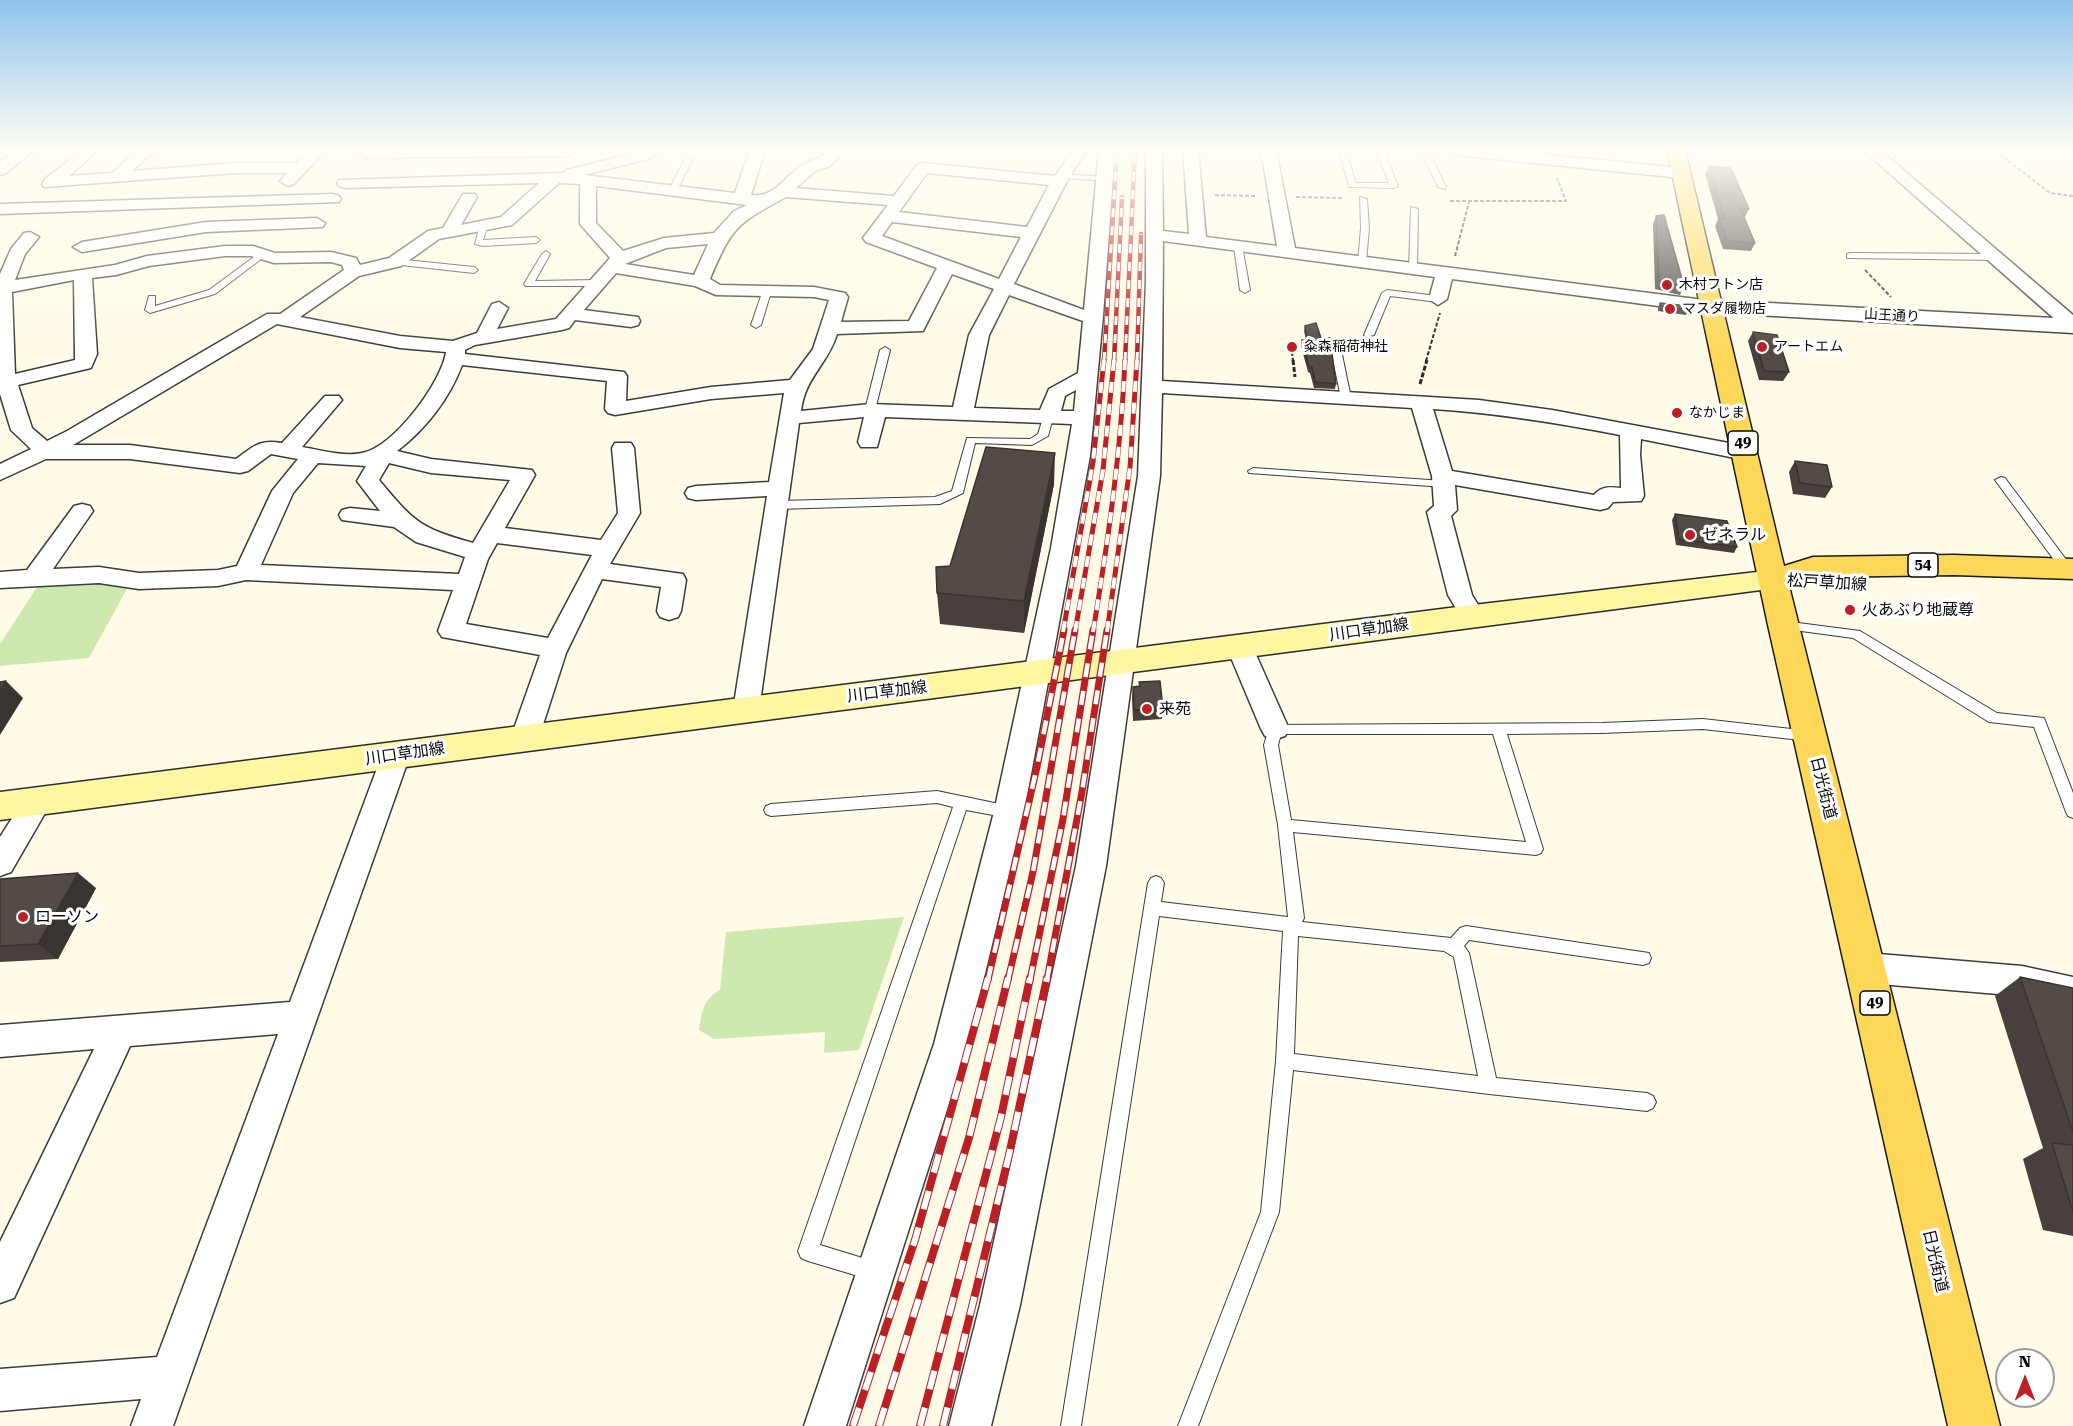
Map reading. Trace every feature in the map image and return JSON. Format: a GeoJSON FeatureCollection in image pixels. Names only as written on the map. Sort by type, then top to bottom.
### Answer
{"type":"FeatureCollection","features":[{"type":"Feature","properties":{"kind":"main road","name":"日光街道"},"geometry":{"type":"LineString","coordinates":[[1691,217],[1783,625],[1867,968],[1974,1426]]}},
{"type":"Feature","properties":{"kind":"main road","name":"松戸草加線"},"geometry":{"type":"LineString","coordinates":[[1774,580],[1817,585],[2071,576]]}},
{"type":"Feature","properties":{"kind":"main road","name":"川口草加線"},"geometry":{"type":"LineString","coordinates":[[0,806],[525,737],[1240,648],[1473,616],[1774,580]]}},
{"type":"Feature","properties":{"kind":"street"},"geometry":{"type":"LineString","coordinates":[[253,224],[259,217]]}},
{"type":"Feature","properties":{"kind":"street"},"geometry":{"type":"LineString","coordinates":[[295,257],[321,217]]}},
{"type":"Feature","properties":{"kind":"street"},"geometry":{"type":"LineString","coordinates":[[453,231],[451,227],[457,217]]}},
{"type":"Feature","properties":{"kind":"street"},"geometry":{"type":"LineString","coordinates":[[285,319],[353,272],[395,262],[434,235],[506,221],[512,217]]}},
{"type":"Feature","properties":{"kind":"street"},"geometry":{"type":"LineString","coordinates":[[588,217],[588,224],[616,263],[700,281],[717,290],[814,292],[839,297],[823,349],[796,386],[789,418],[780,496],[746,710]]}},
{"type":"Feature","properties":{"kind":"street"},"geometry":{"type":"LineString","coordinates":[[700,281],[719,238],[739,217]]}},
{"type":"Feature","properties":{"kind":"street"},"geometry":{"type":"LineString","coordinates":[[886,217],[872,238],[1080,315],[1094,316]]}},
{"type":"Feature","properties":{"kind":"street"},"geometry":{"type":"LineString","coordinates":[[940,217],[1033,233]]}},
{"type":"Feature","properties":{"kind":"street"},"geometry":{"type":"LineString","coordinates":[[962,413],[979,335],[1041,217]]}},
{"type":"Feature","properties":{"kind":"street"},"geometry":{"type":"LineString","coordinates":[[825,1426],[878,1272],[951,1044],[1008,812],[1063,548],[1088,376],[1102,217]]}},
{"type":"Feature","properties":{"kind":"street"},"geometry":{"type":"LineString","coordinates":[[970,1426],[1000,1305],[1091,866],[1149,476],[1155,281],[1154,217]]}},
{"type":"Feature","properties":{"kind":"street"},"geometry":{"type":"LineString","coordinates":[[1196,217],[1198,241]]}},
{"type":"Feature","properties":{"kind":"street"},"geometry":{"type":"LineString","coordinates":[[1281,217],[1287,252]]}},
{"type":"Feature","properties":{"kind":"street"},"geometry":{"type":"LineString","coordinates":[[1949,217],[2073,326]]}},
{"type":"Feature","properties":{"kind":"street"},"geometry":{"type":"LineString","coordinates":[[82,247],[151,234],[253,224],[317,223]]}},
{"type":"Feature","properties":{"kind":"street"},"geometry":{"type":"LineString","coordinates":[[1154,235],[1712,307]]}},
{"type":"Feature","properties":{"kind":"street"},"geometry":{"type":"LineString","coordinates":[[30,237],[17,253],[2,289],[3,380],[22,430],[46,452],[130,452],[240,466],[267,447],[313,455],[365,460],[381,452],[416,423],[429,408],[457,353],[470,340],[561,324],[616,263],[664,243],[719,238]]}},
{"type":"Feature","properties":{"kind":"street"},"geometry":{"type":"LineString","coordinates":[[2,289],[116,270],[147,261],[225,251],[253,251],[261,256],[331,257],[350,262],[353,272]]}},
{"type":"Feature","properties":{"kind":"street"},"geometry":{"type":"LineString","coordinates":[[830,327],[916,327],[947,266]]}},
{"type":"Feature","properties":{"kind":"street"},"geometry":{"type":"LineString","coordinates":[[3,380],[84,364],[87,354],[82,274]]}},
{"type":"Feature","properties":{"kind":"street"},"geometry":{"type":"LineString","coordinates":[[1438,300],[1448,274]]}},
{"type":"Feature","properties":{"kind":"street","name":"山王通り"},"geometry":{"type":"LineString","coordinates":[[1712,307],[2073,326]]}},
{"type":"Feature","properties":{"kind":"street"},"geometry":{"type":"LineString","coordinates":[[486,337],[499,308]]}},
{"type":"Feature","properties":{"kind":"street"},"geometry":{"type":"LineString","coordinates":[[570,314],[631,321]]}},
{"type":"Feature","properties":{"kind":"street"},"geometry":{"type":"LineString","coordinates":[[0,473],[46,452],[274,318],[457,353],[617,376],[615,409],[711,393],[796,386]]}},
{"type":"Feature","properties":{"kind":"street"},"geometry":{"type":"LineString","coordinates":[[1048,418],[1056,393],[1088,376]]}},
{"type":"Feature","properties":{"kind":"street"},"geometry":{"type":"LineString","coordinates":[[1150,386],[1479,406],[1552,416],[1745,453]]}},
{"type":"Feature","properties":{"kind":"street"},"geometry":{"type":"LineString","coordinates":[[287,451],[332,400]]}},
{"type":"Feature","properties":{"kind":"street"},"geometry":{"type":"LineString","coordinates":[[1420,403],[1443,480],[1446,510],[1438,512],[1460,595],[1473,616]]}},
{"type":"Feature","properties":{"kind":"street"},"geometry":{"type":"LineString","coordinates":[[869,442],[873,410]]}},
{"type":"Feature","properties":{"kind":"street"},"geometry":{"type":"LineString","coordinates":[[789,418],[873,410],[1083,418]]}},
{"type":"Feature","properties":{"kind":"street"},"geometry":{"type":"LineString","coordinates":[[1443,480],[1600,503],[1607,494],[1633,496],[1629,455],[1630,432]]}},
{"type":"Feature","properties":{"kind":"street"},"geometry":{"type":"LineString","coordinates":[[525,737],[555,648],[594,570],[629,513],[623,448]]}},
{"type":"Feature","properties":{"kind":"street"},"geometry":{"type":"LineString","coordinates":[[381,452],[377,466],[368,482],[400,520],[424,537],[484,544],[607,549]]}},
{"type":"Feature","properties":{"kind":"street"},"geometry":{"type":"LineString","coordinates":[[381,452],[393,458],[465,470],[524,475],[484,544],[451,631],[555,648]]}},
{"type":"Feature","properties":{"kind":"street"},"geometry":{"type":"LineString","coordinates":[[246,572],[283,491],[313,455]]}},
{"type":"Feature","properties":{"kind":"street"},"geometry":{"type":"LineString","coordinates":[[696,493],[780,496]]}},
{"type":"Feature","properties":{"kind":"street"},"geometry":{"type":"LineString","coordinates":[[34,578],[82,511]]}},
{"type":"Feature","properties":{"kind":"street"},"geometry":{"type":"LineString","coordinates":[[350,515],[400,520]]}},
{"type":"Feature","properties":{"kind":"street"},"geometry":{"type":"LineString","coordinates":[[594,570],[674,580],[669,611]]}},
{"type":"Feature","properties":{"kind":"street"},"geometry":{"type":"LineString","coordinates":[[0,580],[99,575],[139,581],[218,578],[246,572],[468,583]]}},
{"type":"Feature","properties":{"kind":"street"},"geometry":{"type":"LineString","coordinates":[[1240,648],[1275,729]]}},
{"type":"Feature","properties":{"kind":"street"},"geometry":{"type":"LineString","coordinates":[[152,1426],[396,755]]}},
{"type":"Feature","properties":{"kind":"street"},"geometry":{"type":"LineString","coordinates":[[0,863],[38,801]]}},
{"type":"Feature","properties":{"kind":"street"},"geometry":{"type":"LineString","coordinates":[[1867,968],[2022,981],[2073,992]]}},
{"type":"Feature","properties":{"kind":"street"},"geometry":{"type":"LineString","coordinates":[[0,1041],[301,1017]]}},
{"type":"Feature","properties":{"kind":"street"},"geometry":{"type":"LineString","coordinates":[[0,1284],[120,1032]]}},
{"type":"Feature","properties":{"kind":"street"},"geometry":{"type":"LineString","coordinates":[[0,1390],[170,1376]]}},
{"type":"Feature","properties":{"kind":"lane"},"geometry":{"type":"LineString","coordinates":[[1362,262],[1364,217]]}},
{"type":"Feature","properties":{"kind":"lane"},"geometry":{"type":"LineString","coordinates":[[1413,269],[1414,217]]}},
{"type":"Feature","properties":{"kind":"lane"},"geometry":{"type":"LineString","coordinates":[[484,225],[478,242],[536,240]]}},
{"type":"Feature","properties":{"kind":"lane"},"geometry":{"type":"LineString","coordinates":[[1238,246],[1245,290]]}},
{"type":"Feature","properties":{"kind":"lane"},"geometry":{"type":"LineString","coordinates":[[546,254],[529,284],[597,283]]}},
{"type":"Feature","properties":{"kind":"lane"},"geometry":{"type":"LineString","coordinates":[[152,298],[150,310],[212,292],[261,256]]}},
{"type":"Feature","properties":{"kind":"lane"},"geometry":{"type":"LineString","coordinates":[[1850,256],[1996,257]]}},
{"type":"Feature","properties":{"kind":"lane"},"geometry":{"type":"LineString","coordinates":[[395,262],[474,270]]}},
{"type":"Feature","properties":{"kind":"lane"},"geometry":{"type":"LineString","coordinates":[[756,325],[766,292]]}},
{"type":"Feature","properties":{"kind":"lane"},"geometry":{"type":"LineString","coordinates":[[1369,335],[1387,292],[1438,300]]}},
{"type":"Feature","properties":{"kind":"lane"},"geometry":{"type":"LineString","coordinates":[[1335,345],[1346,398]]}},
{"type":"Feature","properties":{"kind":"lane"},"geometry":{"type":"LineString","coordinates":[[873,410],[885,350]]}},
{"type":"Feature","properties":{"kind":"lane"},"geometry":{"type":"LineString","coordinates":[[780,496],[936,501],[957,493],[971,440],[1032,442],[1043,436],[1048,418]]}},
{"type":"Feature","properties":{"kind":"lane"},"geometry":{"type":"LineString","coordinates":[[1253,471],[1443,480]]}},
{"type":"Feature","properties":{"kind":"lane"},"geometry":{"type":"LineString","coordinates":[[2001,480],[2071,576]]}},
{"type":"Feature","properties":{"kind":"lane"},"geometry":{"type":"LineString","coordinates":[[1783,625],[1856,634],[1994,718],[2039,722],[2073,812]]}},
{"type":"Feature","properties":{"kind":"lane"},"geometry":{"type":"LineString","coordinates":[[1188,1426],[1270,1212],[1285,1061],[1291,927],[1296,918],[1285,825],[1271,745],[1275,729],[1602,728],[1703,724],[1811,736]]}},
{"type":"Feature","properties":{"kind":"lane"},"geometry":{"type":"LineString","coordinates":[[1285,825],[1536,849],[1498,728]]}},
{"type":"Feature","properties":{"kind":"lane"},"geometry":{"type":"LineString","coordinates":[[771,810],[937,796],[1008,812]]}},
{"type":"Feature","properties":{"kind":"lane"},"geometry":{"type":"LineString","coordinates":[[878,1272],[808,1251],[961,803]]}},
{"type":"Feature","properties":{"kind":"lane"},"geometry":{"type":"LineString","coordinates":[[1071,1426],[1156,883]]}},
{"type":"Feature","properties":{"kind":"lane"},"geometry":{"type":"LineString","coordinates":[[1152,908],[1291,927],[1447,944],[1453,947],[1461,953],[1489,1086]]}},
{"type":"Feature","properties":{"kind":"lane"},"geometry":{"type":"LineString","coordinates":[[1453,947],[1466,933],[1643,958]]}},
{"type":"Feature","properties":{"kind":"lane"},"geometry":{"type":"LineString","coordinates":[[1285,1061],[1489,1086],[1647,1102]]}},
{"type":"Feature","properties":{"kind":"path"},"geometry":{"type":"LineString","coordinates":[[1448,274],[1465,217]]}},
{"type":"Feature","properties":{"kind":"path"},"geometry":{"type":"LineString","coordinates":[[1850,256],[1911,317]]}},
{"type":"Feature","properties":{"kind":"path"},"geometry":{"type":"LineString","coordinates":[[1420,403],[1418,390],[1442,303],[1438,300]]}},
{"type":"Feature","properties":{"kind":"green space"},"geometry":{"type":"Polygon","coordinates":[[[87,578],[129,585],[89,658],[0,666],[0,644],[41,581],[87,578]]]}},
{"type":"Feature","properties":{"kind":"green space"},"geometry":{"type":"Polygon","coordinates":[[[904,917],[859,1050],[824,1053],[825,1032],[714,1039],[699,1030],[702,1012],[707,1002],[720,990],[726,932],[904,917]]]}},
{"type":"Feature","properties":{"kind":"building"},"geometry":{"type":"Polygon","coordinates":[[[1656,217],[1664,217],[1684,286],[1659,281],[1656,217]]]}},
{"type":"Feature","properties":{"kind":"building"},"geometry":{"type":"Polygon","coordinates":[[[1724,217],[1744,217],[1755,243],[1727,241],[1719,218],[1725,219],[1724,217]]]}},
{"type":"Feature","properties":{"kind":"building"},"geometry":{"type":"Polygon","coordinates":[[[1660,303],[1688,306],[1689,310],[1661,306],[1660,303]]]}},
{"type":"Feature","properties":{"kind":"building"},"geometry":{"type":"Polygon","coordinates":[[[1316,323],[1321,338],[1330,338],[1336,384],[1315,382],[1312,367],[1309,367],[1302,340],[1306,340],[1307,337],[1305,326],[1316,323]]]}},
{"type":"Feature","properties":{"kind":"building"},"geometry":{"type":"Polygon","coordinates":[[[1753,332],[1777,335],[1789,372],[1764,371],[1753,332]]]}},
{"type":"Feature","properties":{"kind":"building"},"geometry":{"type":"Polygon","coordinates":[[[986,447],[1055,453],[1024,601],[937,593],[936,567],[950,566],[986,447]]]}},
{"type":"Feature","properties":{"kind":"building"},"geometry":{"type":"Polygon","coordinates":[[[1795,461],[1827,465],[1832,487],[1800,483],[1795,461]]]}},
{"type":"Feature","properties":{"kind":"building"},"geometry":{"type":"Polygon","coordinates":[[[1675,514],[1727,521],[1737,547],[1679,539],[1675,514]]]}},
{"type":"Feature","properties":{"kind":"building"},"geometry":{"type":"Polygon","coordinates":[[[6,681],[0,691],[0,682],[6,681]]]}},
{"type":"Feature","properties":{"kind":"building"},"geometry":{"type":"Polygon","coordinates":[[[1160,681],[1163,708],[1134,710],[1133,687],[1140,686],[1139,682],[1160,681]]]}},
{"type":"Feature","properties":{"kind":"building"},"geometry":{"type":"Polygon","coordinates":[[[78,873],[38,944],[0,946],[0,879],[78,873]]]}},
{"type":"Feature","properties":{"kind":"building"},"geometry":{"type":"Polygon","coordinates":[[[2020,977],[2073,988],[2073,1132],[2020,977]]]}},
{"type":"Feature","properties":{"kind":"building"},"geometry":{"type":"Polygon","coordinates":[[[2052,1143],[2073,1145],[2073,1212],[2052,1143]]]}},
{"type":"Feature","properties":{"kind":"railway"},"geometry":{"type":"LineString","coordinates":[[1104,361],[1113,217]]}},
{"type":"Feature","properties":{"kind":"railway"},"geometry":{"type":"LineString","coordinates":[[1114,361],[1121,217]]}},
{"type":"Feature","properties":{"kind":"railway"},"geometry":{"type":"LineString","coordinates":[[1125,361],[1132,217]]}},
{"type":"Feature","properties":{"kind":"railway"},"geometry":{"type":"LineString","coordinates":[[1137,361],[1141,234]]}},
{"type":"Feature","properties":{"kind":"railway"},"geometry":{"type":"LineString","coordinates":[[1063,632],[1093,462],[1104,360]]}},
{"type":"Feature","properties":{"kind":"railway"},"geometry":{"type":"LineString","coordinates":[[1075,632],[1103,470],[1114,360]]}},
{"type":"Feature","properties":{"kind":"railway"},"geometry":{"type":"LineString","coordinates":[[1093,632],[1113,496],[1125,360]]}},
{"type":"Feature","properties":{"kind":"railway"},"geometry":{"type":"LineString","coordinates":[[1107,632],[1130,467],[1137,360]]}},
{"type":"Feature","properties":{"kind":"railway"},"geometry":{"type":"LineString","coordinates":[[988,980],[1037,767],[1064,630]]}},
{"type":"Feature","properties":{"kind":"railway"},"geometry":{"type":"LineString","coordinates":[[1008,980],[1033,872],[1075,630]]}},
{"type":"Feature","properties":{"kind":"railway"},"geometry":{"type":"LineString","coordinates":[[1030,980],[1063,819],[1093,630]]}},
{"type":"Feature","properties":{"kind":"railway"},"geometry":{"type":"LineString","coordinates":[[1047,980],[1082,792],[1107,630]]}},
{"type":"Feature","properties":{"kind":"railway"},"geometry":{"type":"LineString","coordinates":[[853,1426],[915,1240],[988,978]]}},
{"type":"Feature","properties":{"kind":"railway"},"geometry":{"type":"LineString","coordinates":[[879,1426],[969,1138],[1008,978]]}},
{"type":"Feature","properties":{"kind":"railway"},"geometry":{"type":"LineString","coordinates":[[920,1426],[1001,1117],[1030,978]]}},
{"type":"Feature","properties":{"kind":"railway"},"geometry":{"type":"LineString","coordinates":[[943,1426],[1009,1155],[1047,978]]}},
{"type":"Feature","properties":{"kind":"place","name":"木村フトン店"},"geometry":{"type":"Point","coordinates":[1667,285]}},
{"type":"Feature","properties":{"kind":"place","name":"マスダ履物店"},"geometry":{"type":"Point","coordinates":[1670,309]}},
{"type":"Feature","properties":{"kind":"place","name":"粂森稲荷神社"},"geometry":{"type":"Point","coordinates":[1292,347]}},
{"type":"Feature","properties":{"kind":"place","name":"アートエム"},"geometry":{"type":"Point","coordinates":[1762,347]}},
{"type":"Feature","properties":{"kind":"place","name":"なかじま"},"geometry":{"type":"Point","coordinates":[1677,413]}},
{"type":"Feature","properties":{"kind":"place","name":"ゼネラル"},"geometry":{"type":"Point","coordinates":[1690,535]}},
{"type":"Feature","properties":{"kind":"place","name":"火あぶり地蔵尊"},"geometry":{"type":"Point","coordinates":[1850,610]}},
{"type":"Feature","properties":{"kind":"place","name":"来苑"},"geometry":{"type":"Point","coordinates":[1147,709]}},
{"type":"Feature","properties":{"kind":"place","name":"ローソン"},"geometry":{"type":"Point","coordinates":[23,917]}}]}
